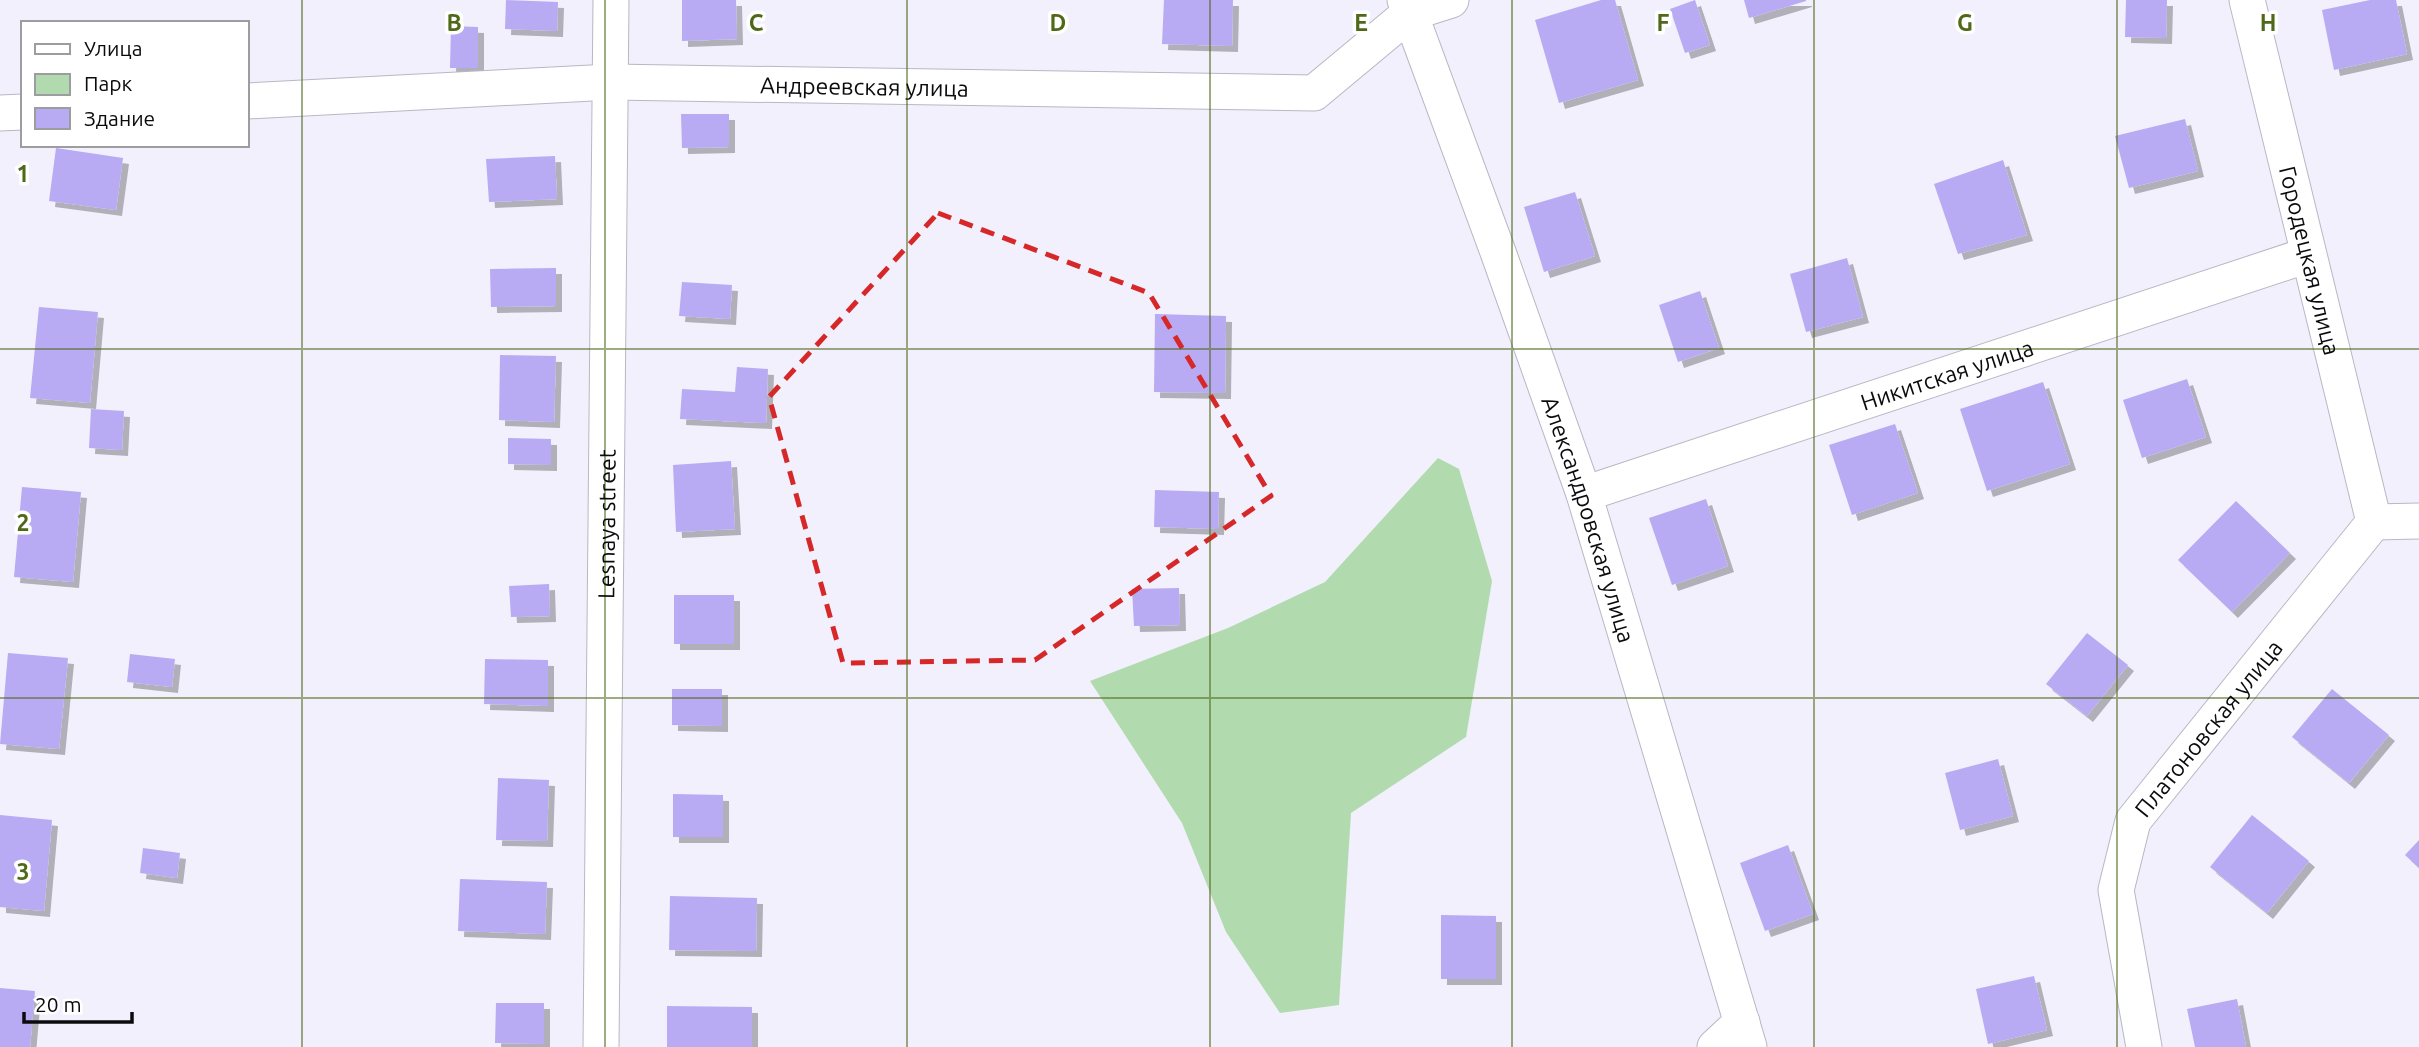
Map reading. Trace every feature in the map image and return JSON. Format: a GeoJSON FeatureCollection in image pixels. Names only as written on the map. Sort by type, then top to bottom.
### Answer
{"type":"FeatureCollection","features":[{"type":"Feature","properties":{"kind":"street","name":"Lesnaya street"},"geometry":{"type":"LineString","coordinates":[[601,1047],[611,0]]}},
{"type":"Feature","properties":{"kind":"street","name":"Андреевская улица"},"geometry":{"type":"LineString","coordinates":[[248,101],[611,82],[1314,93],[1407,7],[1451,0]]}},
{"type":"Feature","properties":{"kind":"street","name":"Городецкая улица"},"geometry":{"type":"LineString","coordinates":[[2247,0],[2374,522]]}},
{"type":"Feature","properties":{"kind":"street","name":"Александровская улица"},"geometry":{"type":"LineString","coordinates":[[1407,7],[1498,251],[1584,494],[1746,1034]]}},
{"type":"Feature","properties":{"kind":"street"},"geometry":{"type":"LineString","coordinates":[[0,113],[21,112]]}},
{"type":"Feature","properties":{"kind":"street","name":"Никитская улица"},"geometry":{"type":"LineString","coordinates":[[1584,494],[2308,255]]}},
{"type":"Feature","properties":{"kind":"street"},"geometry":{"type":"LineString","coordinates":[[2374,522],[2419,522]]}},
{"type":"Feature","properties":{"kind":"street","name":"Платоновская улица"},"geometry":{"type":"LineString","coordinates":[[2144,1047],[2116,890],[2133,821],[2374,522]]}},
{"type":"Feature","properties":{"kind":"street"},"geometry":{"type":"LineString","coordinates":[[1715,1047],[1746,1034]]}},
{"type":"Feature","properties":{"kind":"highlighted area"},"geometry":{"type":"Polygon","coordinates":[[[938,213],[1149,293],[1271,496],[1035,660],[843,663],[769,397],[938,213]]]}},
{"type":"Feature","properties":{"kind":"green space"},"geometry":{"type":"Polygon","coordinates":[[[1438,458],[1459,469],[1492,581],[1466,737],[1351,813],[1339,1005],[1280,1013],[1226,932],[1182,823],[1090,681],[1228,628],[1325,582],[1438,458]]]}},
{"type":"Feature","properties":{"kind":"building"},"geometry":{"type":"Polygon","coordinates":[[[506,0],[558,2],[557,31],[505,29],[506,0]]]}},
{"type":"Feature","properties":{"kind":"building"},"geometry":{"type":"Polygon","coordinates":[[[682,0],[736,0],[737,39],[682,41],[682,0]]]}},
{"type":"Feature","properties":{"kind":"building"},"geometry":{"type":"Polygon","coordinates":[[[1164,0],[1233,0],[1232,46],[1162,44],[1164,0]]]}},
{"type":"Feature","properties":{"kind":"building"},"geometry":{"type":"Polygon","coordinates":[[[1601,0],[1615,0],[1638,80],[1559,103],[1535,20],[1601,0]]]}},
{"type":"Feature","properties":{"kind":"building"},"geometry":{"type":"Polygon","coordinates":[[[1695,0],[1710,45],[1685,53],[1670,9],[1695,0]]]}},
{"type":"Feature","properties":{"kind":"building"},"geometry":{"type":"Polygon","coordinates":[[[1744,0],[1806,0],[1806,1],[1749,18],[1744,0]]]}},
{"type":"Feature","properties":{"kind":"building"},"geometry":{"type":"Polygon","coordinates":[[[2126,0],[2167,0],[2166,38],[2125,37],[2126,0]]]}},
{"type":"Feature","properties":{"kind":"building"},"geometry":{"type":"Polygon","coordinates":[[[2370,0],[2396,0],[2407,54],[2334,70],[2322,10],[2370,0]]]}},
{"type":"Feature","properties":{"kind":"building"},"geometry":{"type":"Polygon","coordinates":[[[451,26],[478,27],[478,68],[450,68],[451,26]]]}},
{"type":"Feature","properties":{"kind":"building"},"geometry":{"type":"Polygon","coordinates":[[[681,114],[729,114],[729,147],[682,148],[681,114]]]}},
{"type":"Feature","properties":{"kind":"building"},"geometry":{"type":"Polygon","coordinates":[[[2185,119],[2198,171],[2129,188],[2115,136],[2185,119]]]}},
{"type":"Feature","properties":{"kind":"building"},"geometry":{"type":"Polygon","coordinates":[[[56,148],[123,158],[116,210],[49,201],[56,148]]]}},
{"type":"Feature","properties":{"kind":"building"},"geometry":{"type":"Polygon","coordinates":[[[555,156],[557,199],[489,202],[486,159],[555,156]]]}},
{"type":"Feature","properties":{"kind":"building"},"geometry":{"type":"Polygon","coordinates":[[[2003,160],[2027,235],[1958,254],[1934,184],[2003,160]]]}},
{"type":"Feature","properties":{"kind":"building"},"geometry":{"type":"Polygon","coordinates":[[[1575,192],[1595,256],[1544,272],[1524,207],[1575,192]]]}},
{"type":"Feature","properties":{"kind":"building"},"geometry":{"type":"Polygon","coordinates":[[[1847,258],[1863,317],[1806,332],[1790,274],[1847,258]]]}},
{"type":"Feature","properties":{"kind":"building"},"geometry":{"type":"Polygon","coordinates":[[[556,268],[556,306],[491,307],[490,269],[556,268]]]}},
{"type":"Feature","properties":{"kind":"building"},"geometry":{"type":"Polygon","coordinates":[[[682,282],[732,285],[730,319],[679,316],[682,282]]]}},
{"type":"Feature","properties":{"kind":"building"},"geometry":{"type":"Polygon","coordinates":[[[1700,291],[1719,348],[1678,362],[1659,305],[1700,291]]]}},
{"type":"Feature","properties":{"kind":"building"},"geometry":{"type":"Polygon","coordinates":[[[39,307],[98,312],[90,403],[30,398],[39,307]]]}},
{"type":"Feature","properties":{"kind":"building"},"geometry":{"type":"Polygon","coordinates":[[[1155,314],[1226,316],[1225,393],[1154,392],[1155,314]]]}},
{"type":"Feature","properties":{"kind":"building"},"geometry":{"type":"Polygon","coordinates":[[[500,355],[556,356],[554,422],[499,420],[500,355]]]}},
{"type":"Feature","properties":{"kind":"building"},"geometry":{"type":"Polygon","coordinates":[[[737,367],[768,369],[766,423],[680,419],[682,389],[735,392],[737,367]]]}},
{"type":"Feature","properties":{"kind":"building"},"geometry":{"type":"Polygon","coordinates":[[[2187,379],[2206,437],[2142,458],[2123,400],[2187,379]]]}},
{"type":"Feature","properties":{"kind":"building"},"geometry":{"type":"Polygon","coordinates":[[[2043,382],[2070,464],[1987,491],[1960,409],[2043,382]]]}},
{"type":"Feature","properties":{"kind":"building"},"geometry":{"type":"Polygon","coordinates":[[[91,409],[124,411],[122,450],[89,448],[91,409]]]}},
{"type":"Feature","properties":{"kind":"building"},"geometry":{"type":"Polygon","coordinates":[[[1895,424],[1918,493],[1852,515],[1829,445],[1895,424]]]}},
{"type":"Feature","properties":{"kind":"building"},"geometry":{"type":"Polygon","coordinates":[[[508,438],[551,439],[551,465],[508,464],[508,438]]]}},
{"type":"Feature","properties":{"kind":"building"},"geometry":{"type":"Polygon","coordinates":[[[731,461],[735,529],[676,532],[673,465],[731,461]]]}},
{"type":"Feature","properties":{"kind":"building"},"geometry":{"type":"Polygon","coordinates":[[[22,487],[81,492],[73,582],[14,577],[22,487]]]}},
{"type":"Feature","properties":{"kind":"building"},"geometry":{"type":"Polygon","coordinates":[[[1155,490],[1219,492],[1218,529],[1154,527],[1155,490]]]}},
{"type":"Feature","properties":{"kind":"building"},"geometry":{"type":"Polygon","coordinates":[[[1706,499],[1728,566],[1672,585],[1649,518],[1706,499]]]}},
{"type":"Feature","properties":{"kind":"building"},"geometry":{"type":"Polygon","coordinates":[[[2236,501],[2290,553],[2232,612],[2178,560],[2236,501]]]}},
{"type":"Feature","properties":{"kind":"building"},"geometry":{"type":"Polygon","coordinates":[[[549,584],[550,616],[511,617],[509,586],[549,584]]]}},
{"type":"Feature","properties":{"kind":"building"},"geometry":{"type":"Polygon","coordinates":[[[1179,588],[1180,625],[1134,626],[1132,589],[1179,588]]]}},
{"type":"Feature","properties":{"kind":"building"},"geometry":{"type":"Polygon","coordinates":[[[674,595],[734,595],[734,644],[674,644],[674,595]]]}},
{"type":"Feature","properties":{"kind":"building"},"geometry":{"type":"Polygon","coordinates":[[[2087,633],[2128,665],[2087,716],[2046,684],[2087,633]]]}},
{"type":"Feature","properties":{"kind":"building"},"geometry":{"type":"Polygon","coordinates":[[[8,653],[68,658],[59,749],[0,744],[8,653]]]}},
{"type":"Feature","properties":{"kind":"building"},"geometry":{"type":"Polygon","coordinates":[[[130,654],[175,659],[172,687],[127,682],[130,654]]]}},
{"type":"Feature","properties":{"kind":"building"},"geometry":{"type":"Polygon","coordinates":[[[485,659],[548,660],[548,706],[484,704],[485,659]]]}},
{"type":"Feature","properties":{"kind":"building"},"geometry":{"type":"Polygon","coordinates":[[[672,689],[722,689],[722,726],[672,725],[672,689]]]}},
{"type":"Feature","properties":{"kind":"building"},"geometry":{"type":"Polygon","coordinates":[[[2332,689],[2389,735],[2349,783],[2292,737],[2332,689]]]}},
{"type":"Feature","properties":{"kind":"building"},"geometry":{"type":"Polygon","coordinates":[[[1998,759],[2013,816],[1960,830],[1945,773],[1998,759]]]}},
{"type":"Feature","properties":{"kind":"building"},"geometry":{"type":"Polygon","coordinates":[[[498,778],[549,780],[547,841],[496,840],[498,778]]]}},
{"type":"Feature","properties":{"kind":"building"},"geometry":{"type":"Polygon","coordinates":[[[673,794],[723,795],[723,837],[673,837],[673,794]]]}},
{"type":"Feature","properties":{"kind":"building"},"geometry":{"type":"Polygon","coordinates":[[[0,815],[52,820],[44,911],[0,907],[0,815]]]}},
{"type":"Feature","properties":{"kind":"building"},"geometry":{"type":"Polygon","coordinates":[[[2252,815],[2309,861],[2267,913],[2210,867],[2252,815]]]}},
{"type":"Feature","properties":{"kind":"building"},"geometry":{"type":"Polygon","coordinates":[[[2419,840],[2419,868],[2405,855],[2419,840]]]}},
{"type":"Feature","properties":{"kind":"building"},"geometry":{"type":"Polygon","coordinates":[[[1788,845],[1813,914],[1765,931],[1740,863],[1788,845]]]}},
{"type":"Feature","properties":{"kind":"building"},"geometry":{"type":"Polygon","coordinates":[[[143,848],[180,853],[177,878],[140,873],[143,848]]]}},
{"type":"Feature","properties":{"kind":"building"},"geometry":{"type":"Polygon","coordinates":[[[460,879],[547,882],[545,934],[458,931],[460,879]]]}},
{"type":"Feature","properties":{"kind":"building"},"geometry":{"type":"Polygon","coordinates":[[[670,896],[757,898],[756,951],[669,950],[670,896]]]}},
{"type":"Feature","properties":{"kind":"building"},"geometry":{"type":"Polygon","coordinates":[[[1441,915],[1496,916],[1496,979],[1441,979],[1441,915]]]}},
{"type":"Feature","properties":{"kind":"building"},"geometry":{"type":"Polygon","coordinates":[[[2034,976],[2047,1030],[1988,1044],[1976,989],[2034,976]]]}},
{"type":"Feature","properties":{"kind":"building"},"geometry":{"type":"Polygon","coordinates":[[[0,988],[35,991],[30,1047],[0,1047],[0,988]]]}},
{"type":"Feature","properties":{"kind":"building"},"geometry":{"type":"Polygon","coordinates":[[[2237,999],[2246,1047],[2195,1047],[2187,1009],[2237,999]]]}},
{"type":"Feature","properties":{"kind":"building"},"geometry":{"type":"Polygon","coordinates":[[[496,1003],[544,1003],[544,1044],[495,1043],[496,1003]]]}},
{"type":"Feature","properties":{"kind":"building"},"geometry":{"type":"Polygon","coordinates":[[[667,1006],[752,1007],[752,1047],[667,1047],[667,1006]]]}}]}
